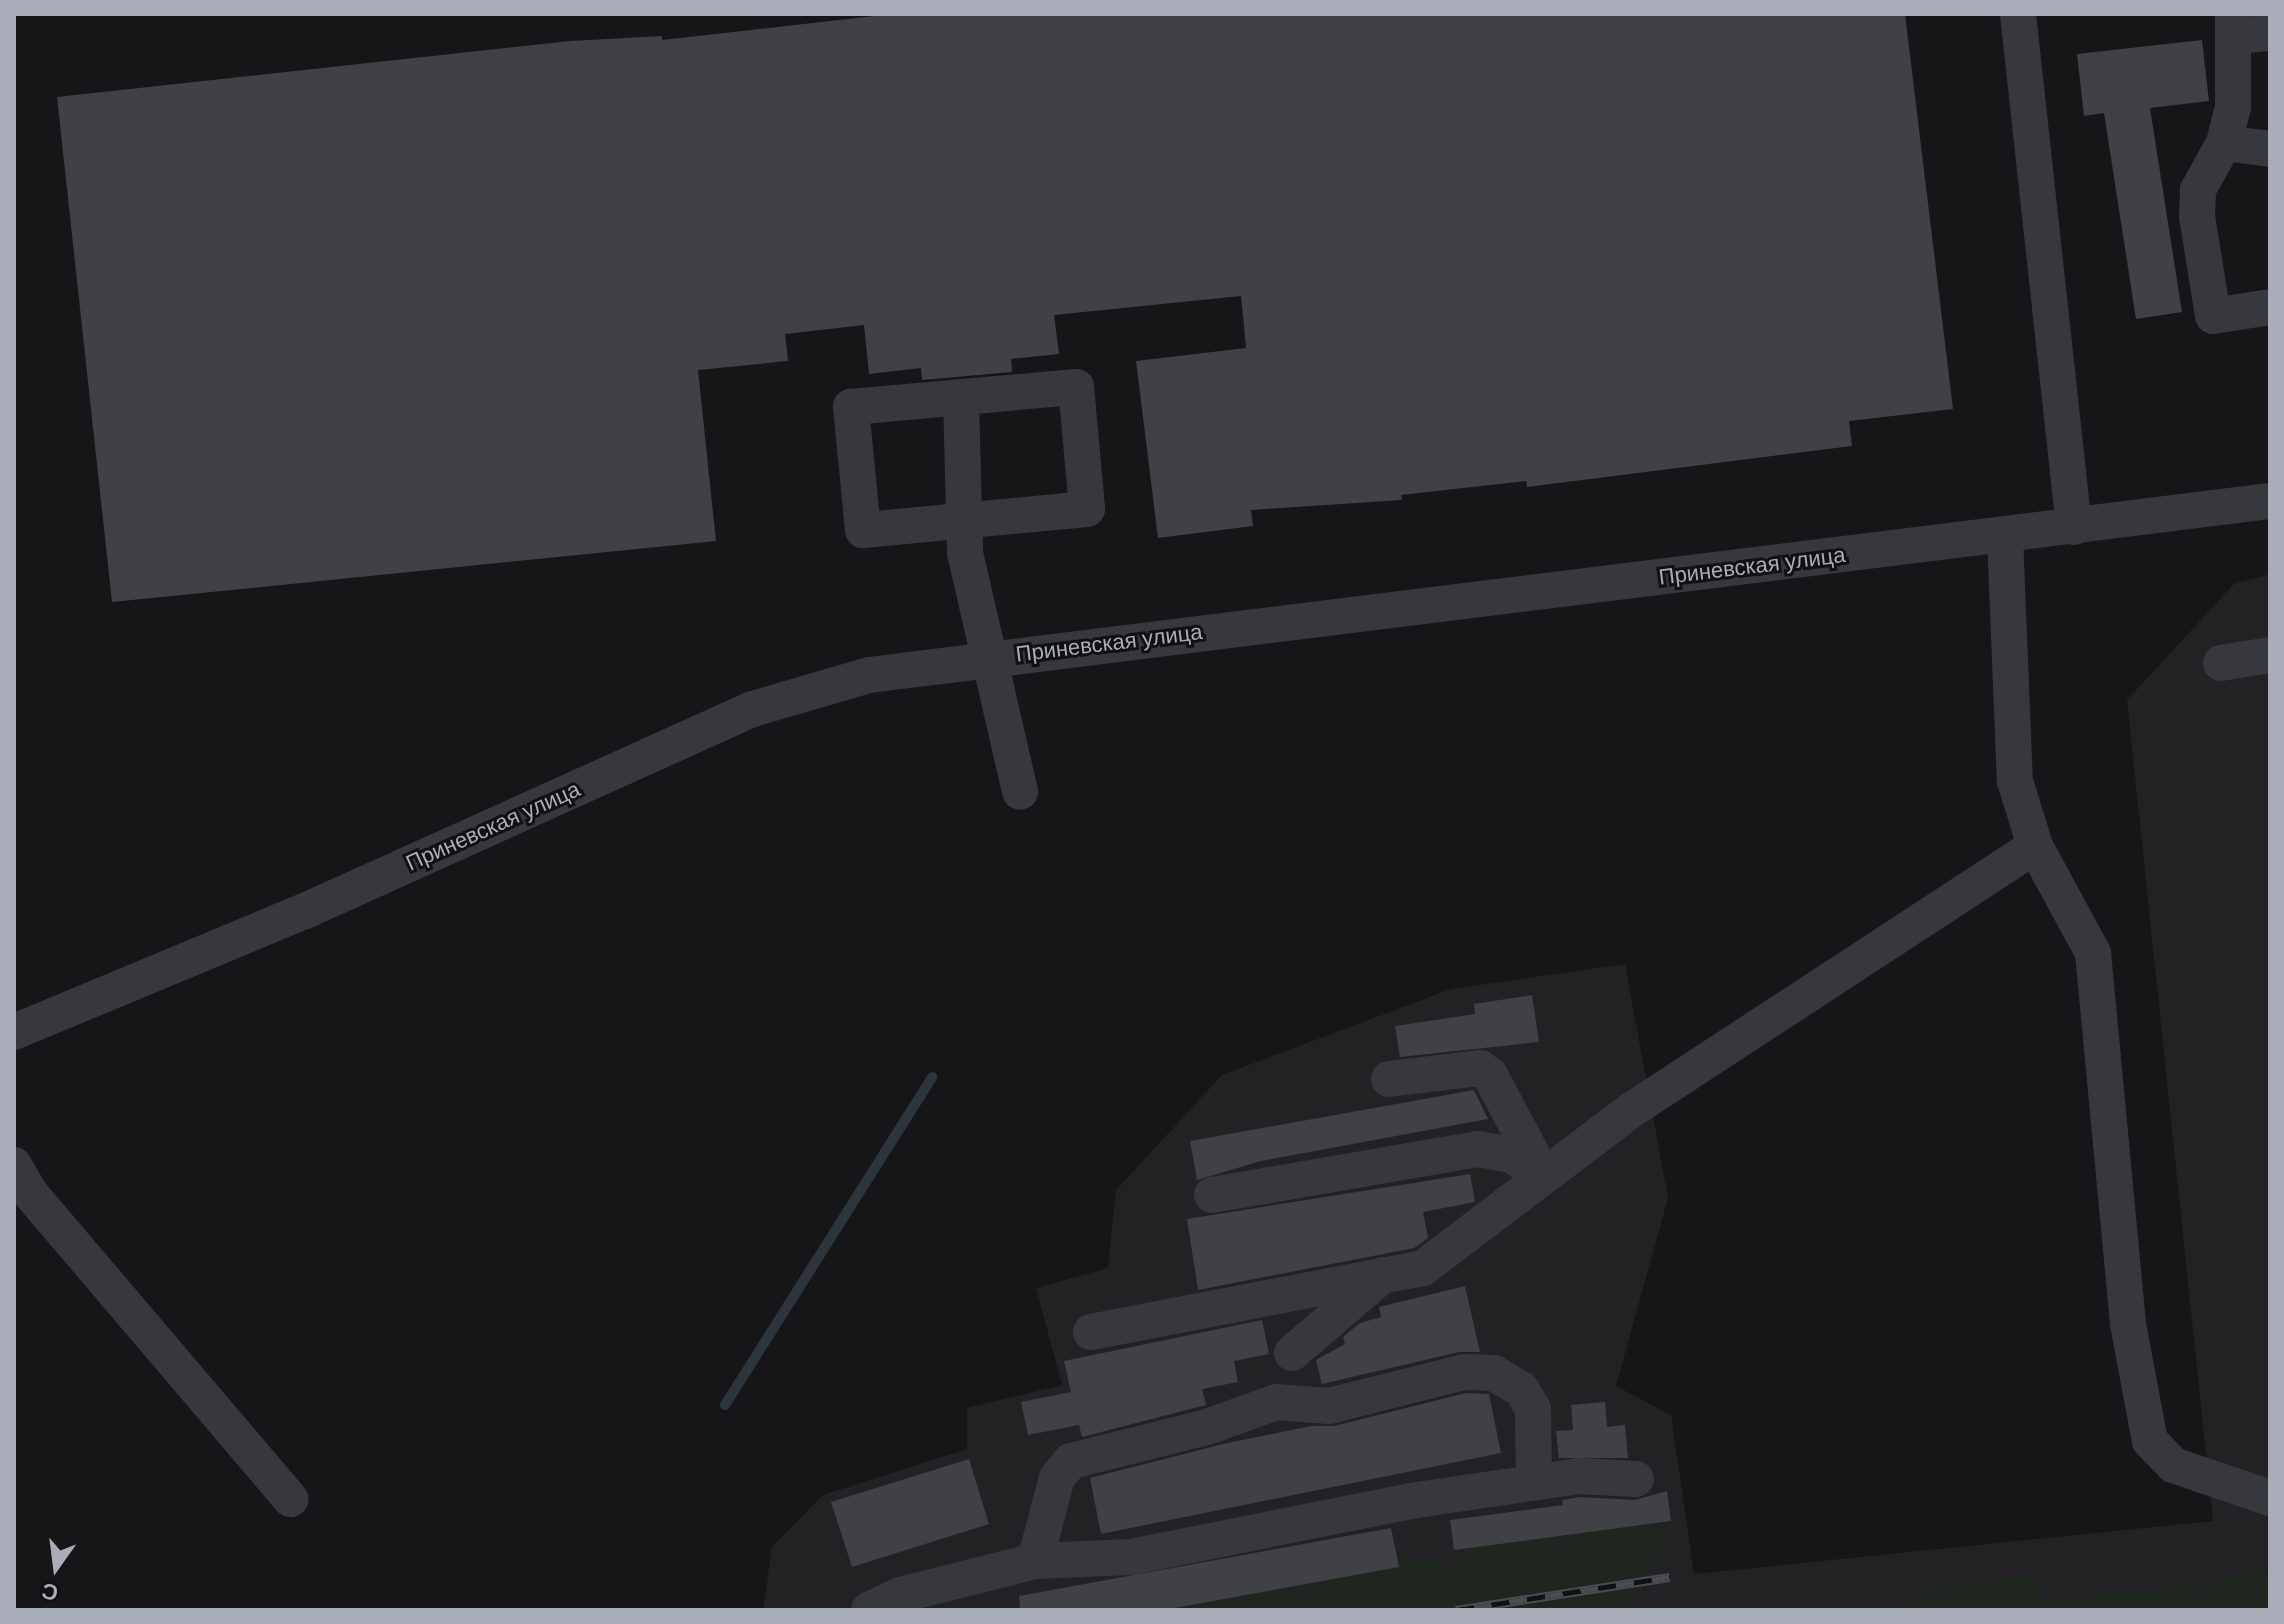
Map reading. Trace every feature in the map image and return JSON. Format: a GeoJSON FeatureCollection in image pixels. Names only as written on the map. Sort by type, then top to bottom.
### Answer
{"type":"FeatureCollection","features":[{"type":"Feature","properties":{"kind":"street"},"geometry":{"type":"LineString","coordinates":[[2018,14],[2074,527]]}},
{"type":"Feature","properties":{"kind":"street"},"geometry":{"type":"LineString","coordinates":[[2270,33],[2233,25],[2233,107],[2224,143],[2198,190],[2213,316],[2270,307]]}},
{"type":"Feature","properties":{"kind":"street"},"geometry":{"type":"LineString","coordinates":[[2224,143],[2270,149]]}},
{"type":"Feature","properties":{"kind":"street"},"geometry":{"type":"LineString","coordinates":[[1076,387],[1087,509],[863,530],[851,407],[961,398],[1076,387]]}},
{"type":"Feature","properties":{"kind":"street"},"geometry":{"type":"LineString","coordinates":[[961,398],[968,520],[965,553],[1020,792]]}},
{"type":"Feature","properties":{"kind":"street","name":"Приневская улица"},"geometry":{"type":"LineString","coordinates":[[14,1032],[305,911],[753,709],[869,675],[989,657],[2005,536],[2270,501]]}},
{"type":"Feature","properties":{"kind":"street"},"geometry":{"type":"LineString","coordinates":[[2005,536],[2015,781],[2035,846],[2093,953],[2128,1324],[2150,1441],[2173,1465],[2270,1498]]}},
{"type":"Feature","properties":{"kind":"street"},"geometry":{"type":"LineString","coordinates":[[2221,663],[2270,655]]}},
{"type":"Feature","properties":{"kind":"street"},"geometry":{"type":"LineString","coordinates":[[1091,1332],[1423,1268],[1630,1111],[2035,846]]}},
{"type":"Feature","properties":{"kind":"street"},"geometry":{"type":"LineString","coordinates":[[1389,1079],[1480,1068],[1490,1075],[1544,1176]]}},
{"type":"Feature","properties":{"kind":"street"},"geometry":{"type":"LineString","coordinates":[[1212,1195],[1478,1149],[1511,1155],[1544,1176]]}},
{"type":"Feature","properties":{"kind":"street"},"geometry":{"type":"LineString","coordinates":[[14,1165],[30,1193],[290,1499]]}},
{"type":"Feature","properties":{"kind":"street"},"geometry":{"type":"LineString","coordinates":[[1292,1353],[1383,1275]]}},
{"type":"Feature","properties":{"kind":"street"},"geometry":{"type":"LineString","coordinates":[[1277,1402],[1292,1353],[1295,1291]]}},
{"type":"Feature","properties":{"kind":"street"},"geometry":{"type":"LineString","coordinates":[[1035,1561],[1057,1478],[1071,1461],[1207,1427],[1277,1402],[1329,1406],[1464,1372],[1494,1373],[1521,1389],[1533,1409],[1534,1482]]}},
{"type":"Feature","properties":{"kind":"street"},"geometry":{"type":"LineString","coordinates":[[869,1610],[900,1595],[1035,1561],[1131,1557],[1410,1501],[1534,1482],[1579,1476],[1636,1479]]}},
{"type":"Feature","properties":{"kind":"shaded area"},"geometry":{"type":"Polygon","coordinates":[[[2270,574],[2270,1610],[763,1610],[772,1547],[823,1495],[967,1449],[967,1408],[1062,1385],[1036,1288],[1108,1268],[1116,1190],[1222,1075],[1451,989],[1625,964],[1668,1198],[1616,1386],[1671,1415],[1694,1574],[2213,1521],[2127,700],[2234,584],[2270,574]]]}},
{"type":"Feature","properties":{"kind":"shaded area"},"geometry":{"type":"Polygon","coordinates":[[[1623,1498],[1673,1537],[1627,1602],[1631,1610],[1182,1610],[1213,1583],[1378,1547],[1454,1567],[1469,1542],[1529,1512],[1623,1498]]]}},
{"type":"Feature","properties":{"kind":"shaded area"},"geometry":{"type":"Polygon","coordinates":[[[2247,1571],[2270,1576],[2270,1610],[1912,1610],[1927,1586],[2029,1576],[2045,1599],[2205,1584],[2247,1571]]]}},
{"type":"Feature","properties":{"kind":"building"},"geometry":{"type":"Polygon","coordinates":[[[892,14],[1905,14],[1953,409],[1849,421],[1852,446],[1527,487],[1526,481],[1401,495],[1402,500],[1251,510],[1253,526],[1158,538],[1136,361],[1246,348],[1241,296],[1054,315],[1059,354],[1011,359],[1012,372],[922,380],[921,368],[869,374],[864,325],[785,334],[788,361],[698,370],[716,541],[112,602],[57,97],[570,41],[662,36],[662,40],[892,14]]]}},
{"type":"Feature","properties":{"kind":"building"},"geometry":{"type":"Polygon","coordinates":[[[2202,40],[2209,101],[2150,108],[2182,312],[2136,319],[2104,113],[2084,116],[2077,54],[2202,40]]]}},
{"type":"Feature","properties":{"kind":"building"},"geometry":{"type":"Polygon","coordinates":[[[1532,995],[1539,1042],[1400,1057],[1395,1026],[1475,1014],[1474,1004],[1532,995]]]}},
{"type":"Feature","properties":{"kind":"building"},"geometry":{"type":"Polygon","coordinates":[[[1474,1090],[1488,1119],[1261,1161],[1197,1180],[1190,1141],[1474,1090]]]}},
{"type":"Feature","properties":{"kind":"building"},"geometry":{"type":"Polygon","coordinates":[[[1470,1174],[1475,1202],[1423,1212],[1428,1238],[1414,1248],[1198,1290],[1187,1219],[1470,1174]]]}},
{"type":"Feature","properties":{"kind":"building"},"geometry":{"type":"Polygon","coordinates":[[[1465,1286],[1480,1352],[1459,1352],[1322,1384],[1316,1360],[1345,1344],[1343,1337],[1360,1323],[1381,1317],[1379,1307],[1465,1286]]]}},
{"type":"Feature","properties":{"kind":"building"},"geometry":{"type":"Polygon","coordinates":[[[1262,1320],[1269,1354],[1234,1361],[1238,1382],[1202,1389],[1206,1405],[1082,1437],[1079,1425],[1028,1435],[1021,1402],[1071,1392],[1064,1361],[1262,1320]]]}},
{"type":"Feature","properties":{"kind":"building"},"geometry":{"type":"Polygon","coordinates":[[[1466,1393],[1489,1394],[1501,1453],[1101,1534],[1090,1478],[1223,1444],[1311,1426],[1334,1426],[1466,1393]]]}},
{"type":"Feature","properties":{"kind":"building"},"geometry":{"type":"Polygon","coordinates":[[[1605,1402],[1607,1427],[1625,1425],[1628,1458],[1559,1458],[1556,1431],[1573,1430],[1571,1405],[1605,1402]]]}},
{"type":"Feature","properties":{"kind":"building"},"geometry":{"type":"Polygon","coordinates":[[[969,1459],[989,1524],[852,1567],[831,1502],[969,1459]]]}},
{"type":"Feature","properties":{"kind":"building"},"geometry":{"type":"Polygon","coordinates":[[[1667,1491],[1671,1521],[1454,1550],[1450,1520],[1563,1505],[1562,1500],[1580,1497],[1635,1500],[1667,1491]]]}},
{"type":"Feature","properties":{"kind":"building"},"geometry":{"type":"Polygon","coordinates":[[[1391,1528],[1399,1567],[1164,1610],[1020,1610],[1019,1596],[1391,1528]]]}},
{"type":"Feature","properties":{"kind":"waterway"},"geometry":{"type":"LineString","coordinates":[[725,1405],[932,1077]]}},
{"type":"Feature","properties":{"kind":"railway"},"geometry":{"type":"LineString","coordinates":[[1456,1610],[1669,1577]]}}]}
